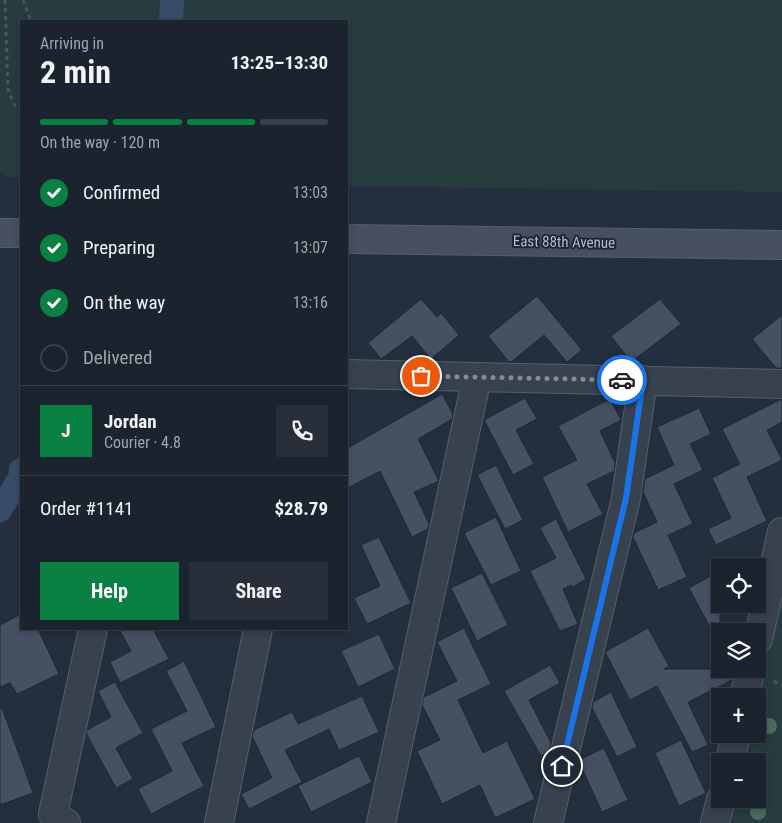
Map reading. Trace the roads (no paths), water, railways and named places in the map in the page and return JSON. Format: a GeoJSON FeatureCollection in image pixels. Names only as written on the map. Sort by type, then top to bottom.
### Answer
{"type":"FeatureCollection","features":[{"type":"Feature","properties":{"kind":"main road"},"geometry":{"type":"LineString","coordinates":[[0,233],[20,233]]}},
{"type":"Feature","properties":{"kind":"main road","name":"East 88th Avenue"},"geometry":{"type":"LineString","coordinates":[[348,239],[782,246]]}},
{"type":"Feature","properties":{"kind":"street"},"geometry":{"type":"LineString","coordinates":[[348,374],[782,384]]}},
{"type":"Feature","properties":{"kind":"street"},"geometry":{"type":"LineString","coordinates":[[381,823],[477,377]]}},
{"type":"Feature","properties":{"kind":"street"},"geometry":{"type":"LineString","coordinates":[[548,823],[626,498],[643,380]]}},
{"type":"Feature","properties":{"kind":"street"},"geometry":{"type":"LineString","coordinates":[[762,623],[782,532]]}},
{"type":"Feature","properties":{"kind":"street"},"geometry":{"type":"LineString","coordinates":[[66,823],[53,814],[94,630]]}},
{"type":"Feature","properties":{"kind":"street"},"geometry":{"type":"LineString","coordinates":[[219,823],[258,630]]}},
{"type":"Feature","properties":{"kind":"street"},"geometry":{"type":"LineString","coordinates":[[715,823],[719,808]]}},
{"type":"Feature","properties":{"kind":"waterway"},"geometry":{"type":"LineString","coordinates":[[171,20],[172,0]]}},
{"type":"Feature","properties":{"kind":"waterway"},"geometry":{"type":"LineString","coordinates":[[0,510],[20,478]]}}]}
